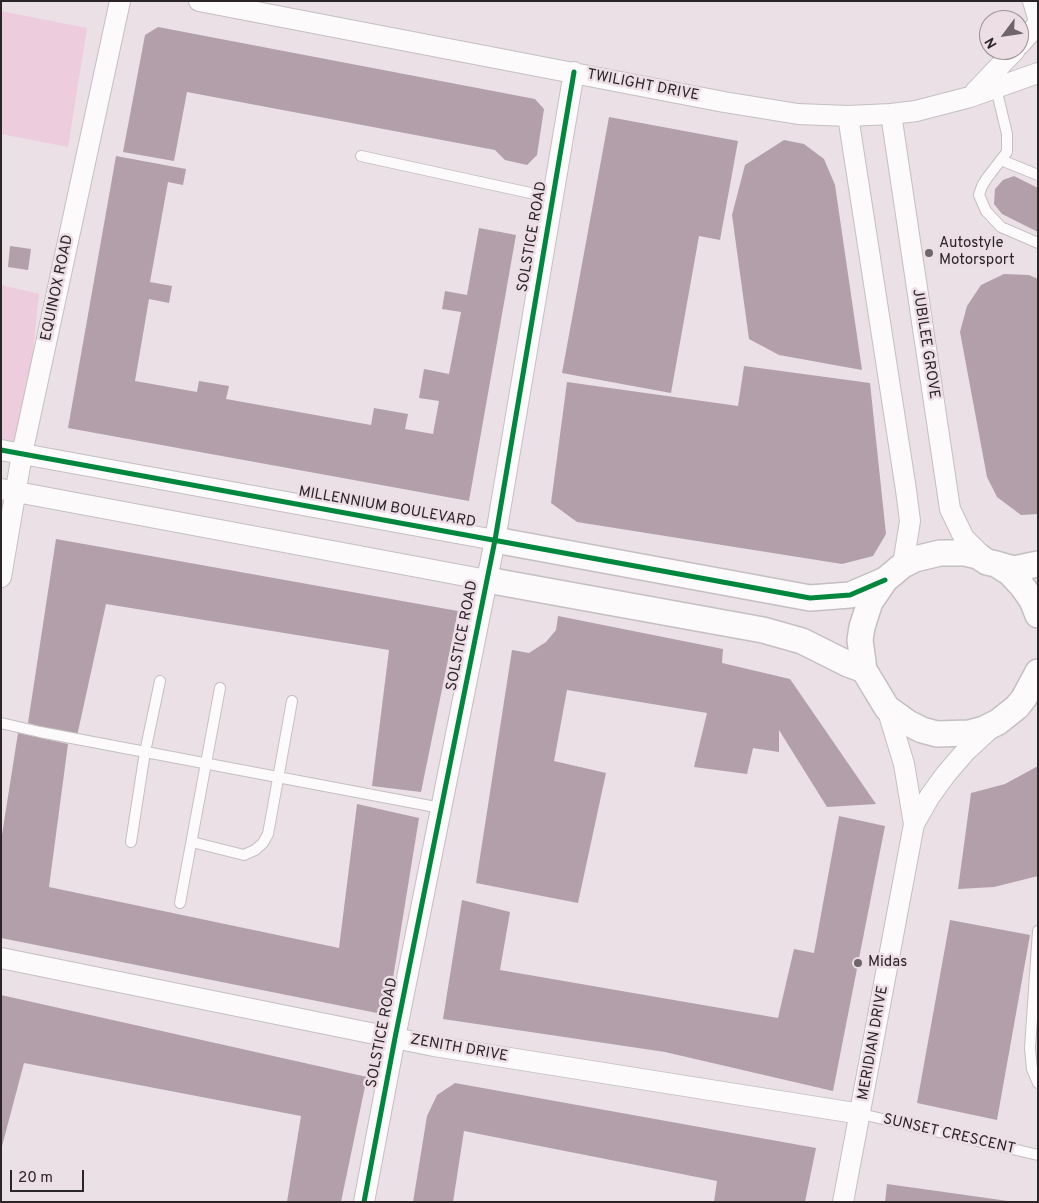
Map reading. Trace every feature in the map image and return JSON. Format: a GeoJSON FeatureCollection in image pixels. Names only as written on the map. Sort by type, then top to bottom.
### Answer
{"type":"FeatureCollection","features":[{"type":"Feature","properties":{"kind":"street","name":"EQUINOX ROAD"},"geometry":{"type":"LineString","coordinates":[[1,577],[8,491],[22,454],[120,1]]}},
{"type":"Feature","properties":{"kind":"street","name":"TWILIGHT DRIVE"},"geometry":{"type":"LineString","coordinates":[[199,1],[247,6],[724,102],[798,114],[848,116],[916,111],[970,97],[1038,73]]}},
{"type":"Feature","properties":{"kind":"street"},"geometry":{"type":"LineString","coordinates":[[1032,1],[1038,18]]}},
{"type":"Feature","properties":{"kind":"street"},"geometry":{"type":"LineString","coordinates":[[1029,34],[1038,24]]}},
{"type":"Feature","properties":{"kind":"street","name":"TWILIGHT DRIVE"},"geometry":{"type":"LineString","coordinates":[[970,97],[1006,60]]}},
{"type":"Feature","properties":{"kind":"street","name":"SOLSTICE ROAD"},"geometry":{"type":"LineString","coordinates":[[364,1202],[495,540],[574,72]]}},
{"type":"Feature","properties":{"kind":"street","name":"JUBILEE GROVE"},"geometry":{"type":"LineString","coordinates":[[891,114],[950,509],[964,538],[992,563]]}},
{"type":"Feature","properties":{"kind":"street"},"geometry":{"type":"LineString","coordinates":[[848,116],[910,521],[894,573],[870,602],[862,627],[861,653],[864,670],[887,708],[908,723],[922,730],[937,734],[969,733],[984,729],[998,722],[1017,707],[1038,672]]}},
{"type":"Feature","properties":{"kind":"street","name":"MILLENNIUM BOULEVARD"},"geometry":{"type":"LineString","coordinates":[[1,450],[810,598],[850,595],[927,555],[952,552],[978,556],[1010,573],[1032,600],[1038,615]]}},
{"type":"Feature","properties":{"kind":"street"},"geometry":{"type":"LineString","coordinates":[[8,491],[763,630],[802,641],[864,670]]}},
{"type":"Feature","properties":{"kind":"street"},"geometry":{"type":"LineString","coordinates":[[992,563],[1014,569],[1038,564]]}},
{"type":"Feature","properties":{"kind":"street","name":"MERIDIAN DRIVE"},"geometry":{"type":"LineString","coordinates":[[843,1202],[914,824],[904,764],[887,708]]}},
{"type":"Feature","properties":{"kind":"street","name":"MERIDIAN DRIVE"},"geometry":{"type":"LineString","coordinates":[[914,824],[946,774],[964,752],[998,722]]}},
{"type":"Feature","properties":{"kind":"street","name":"ZENITH DRIVE"},"geometry":{"type":"LineString","coordinates":[[1,958],[434,1046],[861,1114]]}},
{"type":"Feature","properties":{"kind":"lane"},"geometry":{"type":"LineString","coordinates":[[996,88],[1007,134],[1006,152],[982,186],[979,195],[992,218],[1001,227],[1038,243]]}},
{"type":"Feature","properties":{"kind":"lane"},"geometry":{"type":"LineString","coordinates":[[361,156],[552,198]]}},
{"type":"Feature","properties":{"kind":"lane"},"geometry":{"type":"LineString","coordinates":[[1001,160],[1038,175]]}},
{"type":"Feature","properties":{"kind":"lane"},"geometry":{"type":"LineString","coordinates":[[130,842],[160,681]]}},
{"type":"Feature","properties":{"kind":"lane"},"geometry":{"type":"LineString","coordinates":[[180,903],[220,688]]}},
{"type":"Feature","properties":{"kind":"lane"},"geometry":{"type":"LineString","coordinates":[[192,842],[244,855],[255,850],[263,843],[268,834],[292,701]]}},
{"type":"Feature","properties":{"kind":"lane"},"geometry":{"type":"LineString","coordinates":[[1,723],[441,808]]}},
{"type":"Feature","properties":{"kind":"lane"},"geometry":{"type":"LineString","coordinates":[[1038,931],[1034,1028],[1030,1048],[1032,1069],[1038,1083]]}},
{"type":"Feature","properties":{"kind":"lane","name":"SUNSET CRESCENT"},"geometry":{"type":"LineString","coordinates":[[861,1114],[1038,1155]]}},
{"type":"Feature","properties":{"kind":"shaded area"},"geometry":{"type":"Polygon","coordinates":[[[1,11],[87,28],[68,147],[1,134],[1,11]]]}},
{"type":"Feature","properties":{"kind":"shaded area"},"geometry":{"type":"Polygon","coordinates":[[[1,285],[39,294],[22,454],[1,448],[1,285]]]}},
{"type":"Feature","properties":{"kind":"building"},"geometry":{"type":"Polygon","coordinates":[[[158,27],[535,99],[544,109],[537,155],[527,165],[505,160],[495,150],[187,92],[174,161],[123,152],[145,35],[158,27]]]}},
{"type":"Feature","properties":{"kind":"building"},"geometry":{"type":"Polygon","coordinates":[[[609,117],[738,141],[720,240],[699,236],[671,393],[562,373],[609,117]]]}},
{"type":"Feature","properties":{"kind":"building"},"geometry":{"type":"Polygon","coordinates":[[[784,140],[804,144],[824,159],[835,185],[862,370],[779,355],[749,339],[732,215],[745,165],[784,140]]]}},
{"type":"Feature","properties":{"kind":"building"},"geometry":{"type":"Polygon","coordinates":[[[116,156],[186,169],[183,185],[168,182],[150,282],[172,286],[169,303],[149,299],[135,381],[197,392],[199,381],[229,386],[226,399],[371,425],[374,408],[408,414],[405,429],[433,434],[439,401],[419,398],[424,369],[449,374],[461,312],[442,309],[445,291],[467,295],[479,228],[516,235],[469,501],[68,428],[116,156]]]}},
{"type":"Feature","properties":{"kind":"building"},"geometry":{"type":"Polygon","coordinates":[[[1014,176],[1038,188],[1038,232],[1002,214],[994,204],[995,189],[1003,180],[1014,176]]]}},
{"type":"Feature","properties":{"kind":"building"},"geometry":{"type":"Polygon","coordinates":[[[10,246],[31,249],[28,270],[8,267],[10,246]]]}},
{"type":"Feature","properties":{"kind":"building"},"geometry":{"type":"Polygon","coordinates":[[[1004,274],[1029,275],[1038,279],[1038,514],[1021,515],[997,497],[987,477],[960,332],[967,306],[981,285],[1004,274]]]}},
{"type":"Feature","properties":{"kind":"building"},"geometry":{"type":"Polygon","coordinates":[[[744,366],[870,383],[886,534],[873,556],[842,564],[577,522],[551,503],[567,382],[738,406],[744,366]]]}},
{"type":"Feature","properties":{"kind":"building"},"geometry":{"type":"Polygon","coordinates":[[[56,539],[458,611],[421,792],[372,786],[389,650],[106,604],[77,736],[28,723],[56,539]]]}},
{"type":"Feature","properties":{"kind":"building"},"geometry":{"type":"Polygon","coordinates":[[[558,616],[723,649],[722,663],[790,679],[876,804],[827,807],[779,730],[779,752],[753,748],[747,774],[694,767],[707,713],[567,690],[554,761],[606,773],[578,903],[476,883],[512,650],[529,653],[546,642],[556,630],[558,616]]]}},
{"type":"Feature","properties":{"kind":"building"},"geometry":{"type":"Polygon","coordinates":[[[18,733],[68,744],[49,887],[339,948],[357,804],[419,818],[387,1015],[1,938],[1,841],[18,733]]]}},
{"type":"Feature","properties":{"kind":"building"},"geometry":{"type":"Polygon","coordinates":[[[1038,766],[1038,876],[994,887],[958,889],[971,793],[1005,784],[1038,766]]]}},
{"type":"Feature","properties":{"kind":"building"},"geometry":{"type":"Polygon","coordinates":[[[839,816],[885,826],[833,1091],[665,1052],[443,1019],[462,900],[510,912],[500,970],[778,1018],[794,949],[814,953],[839,816]]]}},
{"type":"Feature","properties":{"kind":"building"},"geometry":{"type":"Polygon","coordinates":[[[950,920],[1030,935],[997,1120],[917,1103],[950,920]]]}},
{"type":"Feature","properties":{"kind":"building"},"geometry":{"type":"Polygon","coordinates":[[[1,995],[367,1077],[341,1202],[287,1202],[301,1116],[24,1063],[1,1150],[1,995]]]}},
{"type":"Feature","properties":{"kind":"building"},"geometry":{"type":"Polygon","coordinates":[[[455,1083],[816,1148],[805,1202],[714,1202],[717,1181],[464,1131],[453,1202],[413,1202],[427,1116],[437,1095],[455,1083]]]}},
{"type":"Feature","properties":{"kind":"building"},"geometry":{"type":"Polygon","coordinates":[[[887,1184],[1008,1201],[885,1202],[887,1184]]]}},
{"type":"Feature","properties":{"kind":"cycle path"},"geometry":{"type":"LineString","coordinates":[[364,1202],[495,540],[574,72]]}},
{"type":"Feature","properties":{"kind":"cycle path"},"geometry":{"type":"LineString","coordinates":[[1,450],[810,598],[850,595],[885,580]]}},
{"type":"Feature","properties":{"kind":"place","name":"Autostyle Motorsport"},"geometry":{"type":"Point","coordinates":[929,253]}},
{"type":"Feature","properties":{"kind":"place","name":"Midas"},"geometry":{"type":"Point","coordinates":[858,963]}}]}
